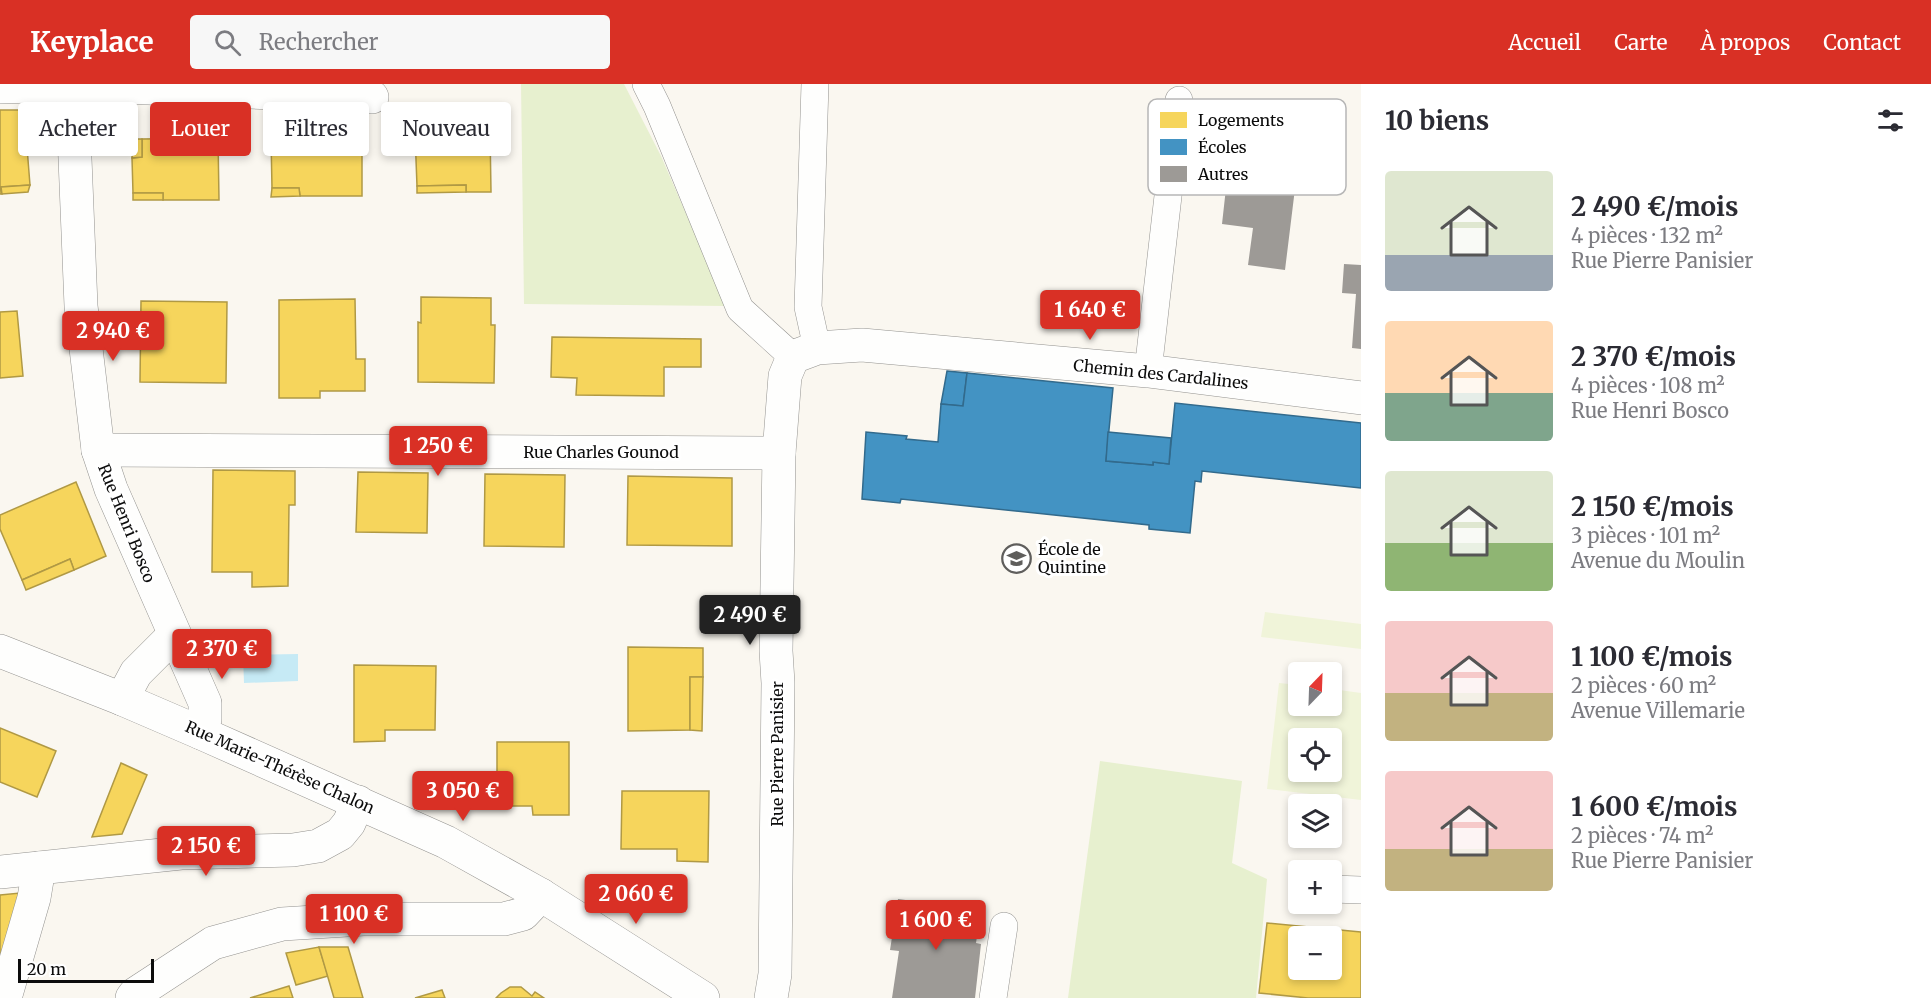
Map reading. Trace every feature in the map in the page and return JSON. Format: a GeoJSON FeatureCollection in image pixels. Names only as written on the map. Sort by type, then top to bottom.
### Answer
{"type":"FeatureCollection","features":[{"type":"Feature","properties":{"kind":"street"},"geometry":{"type":"LineString","coordinates":[[0,87],[72,85],[372,97]]}},
{"type":"Feature","properties":{"kind":"street","name":"Rue Henri Bosco"},"geometry":{"type":"LineString","coordinates":[[72,85],[81,306],[98,450],[111,489],[205,703],[205,718],[201,733]]}},
{"type":"Feature","properties":{"kind":"street","name":"Chemin des Cardalines"},"geometry":{"type":"LineString","coordinates":[[805,353],[862,345],[1148,371],[1361,398]]}},
{"type":"Feature","properties":{"kind":"street","name":"Rue Pierre Panisier"},"geometry":{"type":"LineString","coordinates":[[771,998],[775,974],[779,453],[785,376],[805,353]]}},
{"type":"Feature","properties":{"kind":"street","name":"Rue Charles Gounod"},"geometry":{"type":"LineString","coordinates":[[98,450],[779,453]]}},
{"type":"Feature","properties":{"kind":"street"},"geometry":{"type":"LineString","coordinates":[[122,699],[136,673],[174,635]]}},
{"type":"Feature","properties":{"kind":"street","name":"Rue Marie-Thérèse Chalon"},"geometry":{"type":"LineString","coordinates":[[0,651],[122,699],[447,842],[541,895],[703,998]]}},
{"type":"Feature","properties":{"kind":"street"},"geometry":{"type":"LineString","coordinates":[[0,872],[181,853],[293,850],[318,846],[340,834],[349,823],[358,802]]}},
{"type":"Feature","properties":{"kind":"street"},"geometry":{"type":"LineString","coordinates":[[5,998],[34,898],[39,868]]}},
{"type":"Feature","properties":{"kind":"street"},"geometry":{"type":"LineString","coordinates":[[132,998],[213,943],[282,924],[363,919],[504,919],[523,914],[541,895]]}},
{"type":"Feature","properties":{"kind":"lane"},"geometry":{"type":"LineString","coordinates":[[646,84],[740,309],[805,353]]}},
{"type":"Feature","properties":{"kind":"lane"},"geometry":{"type":"LineString","coordinates":[[805,353],[815,84]]}},
{"type":"Feature","properties":{"kind":"lane"},"geometry":{"type":"LineString","coordinates":[[1148,371],[1168,195]]}},
{"type":"Feature","properties":{"kind":"lane"},"geometry":{"type":"LineString","coordinates":[[1342,890],[1361,891]]}},
{"type":"Feature","properties":{"kind":"lane"},"geometry":{"type":"LineString","coordinates":[[993,998],[1004,926]]}},
{"type":"Feature","properties":{"kind":"green space"},"geometry":{"type":"Polygon","coordinates":[[[521,84],[624,84],[661,156],[726,306],[524,304],[521,84]]]}},
{"type":"Feature","properties":{"kind":"green space"},"geometry":{"type":"Polygon","coordinates":[[[1265,612],[1361,624],[1361,649],[1261,637],[1265,612]]]}},
{"type":"Feature","properties":{"kind":"green space"},"geometry":{"type":"Polygon","coordinates":[[[1279,683],[1288,684],[1288,716],[1342,716],[1342,690],[1361,693],[1361,800],[1342,798],[1342,794],[1310,794],[1267,789],[1279,683]]]}},
{"type":"Feature","properties":{"kind":"green space"},"geometry":{"type":"Polygon","coordinates":[[[1100,761],[1242,781],[1232,863],[1267,879],[1256,998],[1068,998],[1100,761]]]}},
{"type":"Feature","properties":{"kind":"water"},"geometry":{"type":"Polygon","coordinates":[[[298,654],[298,681],[244,683],[243,655],[298,654]]]}},
{"type":"Feature","properties":{"kind":"building: Logements"},"geometry":{"type":"Polygon","coordinates":[[[0,110],[18,110],[18,156],[28,156],[30,185],[1,187],[2,194],[0,194],[0,110]]]}},
{"type":"Feature","properties":{"kind":"building: Logements"},"geometry":{"type":"Polygon","coordinates":[[[138,139],[142,139],[142,157],[132,158],[132,156],[138,156],[138,139]]]}},
{"type":"Feature","properties":{"kind":"building: Logements"},"geometry":{"type":"Polygon","coordinates":[[[142,139],[150,139],[150,156],[218,156],[219,200],[163,200],[163,193],[133,193],[132,158],[142,157],[142,139]]]}},
{"type":"Feature","properties":{"kind":"building: Logements"},"geometry":{"type":"Polygon","coordinates":[[[271,156],[362,156],[362,196],[300,196],[299,188],[272,188],[271,156]]]}},
{"type":"Feature","properties":{"kind":"building: Logements"},"geometry":{"type":"Polygon","coordinates":[[[416,156],[490,156],[491,192],[466,192],[466,185],[417,186],[416,156]]]}},
{"type":"Feature","properties":{"kind":"building: Logements"},"geometry":{"type":"Polygon","coordinates":[[[30,185],[28,192],[2,194],[1,187],[30,185]]]}},
{"type":"Feature","properties":{"kind":"building: Logements"},"geometry":{"type":"Polygon","coordinates":[[[466,185],[466,192],[417,193],[417,186],[466,185]]]}},
{"type":"Feature","properties":{"kind":"building: Logements"},"geometry":{"type":"Polygon","coordinates":[[[272,188],[299,188],[300,196],[271,197],[272,188]]]}},
{"type":"Feature","properties":{"kind":"building: Logements"},"geometry":{"type":"Polygon","coordinates":[[[133,193],[163,193],[163,200],[133,200],[133,193]]]}},
{"type":"Feature","properties":{"kind":"building: Logements"},"geometry":{"type":"Polygon","coordinates":[[[421,297],[491,298],[491,325],[495,325],[494,383],[418,382],[418,322],[421,323],[421,297]]]}},
{"type":"Feature","properties":{"kind":"building: Logements"},"geometry":{"type":"Polygon","coordinates":[[[355,299],[356,359],[365,359],[365,391],[320,391],[320,398],[279,398],[279,300],[355,299]]]}},
{"type":"Feature","properties":{"kind":"building: Logements"},"geometry":{"type":"Polygon","coordinates":[[[141,301],[227,302],[226,383],[140,382],[141,301]]]}},
{"type":"Feature","properties":{"kind":"building: Logements"},"geometry":{"type":"Polygon","coordinates":[[[17,311],[23,376],[0,378],[0,312],[17,311]]]}},
{"type":"Feature","properties":{"kind":"building: Logements"},"geometry":{"type":"Polygon","coordinates":[[[552,337],[701,339],[701,367],[664,367],[664,396],[576,395],[577,378],[551,377],[552,337]]]}},
{"type":"Feature","properties":{"kind":"building: Logements"},"geometry":{"type":"Polygon","coordinates":[[[213,470],[295,471],[295,505],[289,505],[288,586],[252,587],[252,572],[212,572],[213,470]]]}},
{"type":"Feature","properties":{"kind":"building: Logements"},"geometry":{"type":"Polygon","coordinates":[[[358,472],[428,473],[427,533],[356,532],[358,472]]]}},
{"type":"Feature","properties":{"kind":"building: Logements"},"geometry":{"type":"Polygon","coordinates":[[[485,474],[565,475],[564,547],[484,546],[485,474]]]}},
{"type":"Feature","properties":{"kind":"building: Logements"},"geometry":{"type":"Polygon","coordinates":[[[628,476],[732,478],[732,546],[627,545],[628,476]]]}},
{"type":"Feature","properties":{"kind":"building: Logements"},"geometry":{"type":"Polygon","coordinates":[[[76,482],[106,556],[74,570],[70,559],[22,580],[0,529],[0,515],[76,482]]]}},
{"type":"Feature","properties":{"kind":"building: Logements"},"geometry":{"type":"Polygon","coordinates":[[[70,559],[74,570],[26,590],[22,580],[70,559]]]}},
{"type":"Feature","properties":{"kind":"building: Logements"},"geometry":{"type":"Polygon","coordinates":[[[628,647],[703,648],[703,677],[690,677],[690,730],[628,731],[628,647]]]}},
{"type":"Feature","properties":{"kind":"building: Logements"},"geometry":{"type":"Polygon","coordinates":[[[354,665],[436,666],[435,730],[385,730],[385,741],[354,742],[354,665]]]}},
{"type":"Feature","properties":{"kind":"building: Logements"},"geometry":{"type":"Polygon","coordinates":[[[690,677],[703,677],[702,731],[690,730],[690,677]]]}},
{"type":"Feature","properties":{"kind":"building: Logements"},"geometry":{"type":"Polygon","coordinates":[[[0,728],[56,751],[37,797],[0,782],[0,728]]]}},
{"type":"Feature","properties":{"kind":"building: Logements"},"geometry":{"type":"Polygon","coordinates":[[[497,742],[569,742],[569,815],[533,815],[532,806],[497,806],[497,742]]]}},
{"type":"Feature","properties":{"kind":"building: Logements"},"geometry":{"type":"Polygon","coordinates":[[[121,763],[147,775],[122,834],[92,837],[121,763]]]}},
{"type":"Feature","properties":{"kind":"building: Logements"},"geometry":{"type":"Polygon","coordinates":[[[622,791],[709,791],[708,862],[677,861],[677,849],[621,849],[622,791]]]}},
{"type":"Feature","properties":{"kind":"building: Logements"},"geometry":{"type":"Polygon","coordinates":[[[20,893],[0,963],[0,895],[20,893]]]}},
{"type":"Feature","properties":{"kind":"building: Logements"},"geometry":{"type":"Polygon","coordinates":[[[1267,923],[1298,926],[1288,926],[1288,980],[1342,980],[1342,930],[1361,932],[1361,998],[1308,998],[1259,993],[1267,923]]]}},
{"type":"Feature","properties":{"kind":"building: Logements"},"geometry":{"type":"Polygon","coordinates":[[[319,947],[328,976],[296,985],[286,953],[319,947]]]}},
{"type":"Feature","properties":{"kind":"building: Logements"},"geometry":{"type":"Polygon","coordinates":[[[319,947],[348,947],[363,998],[334,998],[319,947]]]}},
{"type":"Feature","properties":{"kind":"building: Logements"},"geometry":{"type":"Polygon","coordinates":[[[289,986],[293,998],[250,998],[289,986]]]}},
{"type":"Feature","properties":{"kind":"building: Logements"},"geometry":{"type":"Polygon","coordinates":[[[510,987],[521,987],[532,996],[535,992],[544,998],[496,998],[510,987]]]}},
{"type":"Feature","properties":{"kind":"building: Logements"},"geometry":{"type":"Polygon","coordinates":[[[442,990],[445,998],[415,998],[442,990]]]}},
{"type":"Feature","properties":{"kind":"building: Écoles"},"geometry":{"type":"Polygon","coordinates":[[[947,371],[967,373],[963,406],[941,404],[947,371]]]}},
{"type":"Feature","properties":{"kind":"building: Écoles"},"geometry":{"type":"Polygon","coordinates":[[[967,373],[1113,388],[1106,461],[1169,464],[1175,403],[1361,423],[1361,488],[1202,471],[1201,482],[1195,481],[1190,533],[1149,529],[1149,525],[901,499],[900,503],[862,499],[866,432],[938,442],[941,404],[963,406],[967,373]]]}},
{"type":"Feature","properties":{"kind":"building: Écoles"},"geometry":{"type":"Polygon","coordinates":[[[1108,432],[1171,438],[1169,464],[1106,461],[1108,432]]]}},
{"type":"Feature","properties":{"kind":"building: Autres"},"geometry":{"type":"Polygon","coordinates":[[[1225,195],[1294,195],[1285,270],[1248,265],[1253,228],[1222,224],[1225,195]]]}},
{"type":"Feature","properties":{"kind":"building: Autres"},"geometry":{"type":"Polygon","coordinates":[[[1344,264],[1361,265],[1361,349],[1352,348],[1356,294],[1342,293],[1344,264]]]}},
{"type":"Feature","properties":{"kind":"building: Autres"},"geometry":{"type":"Polygon","coordinates":[[[898,899],[981,910],[976,943],[981,944],[975,998],[892,998],[899,951],[890,950],[898,899]]]}},
{"type":"Feature","properties":{"kind":"place","name":"École de Quintine"},"geometry":{"type":"Point","coordinates":[1017,558]}}]}
